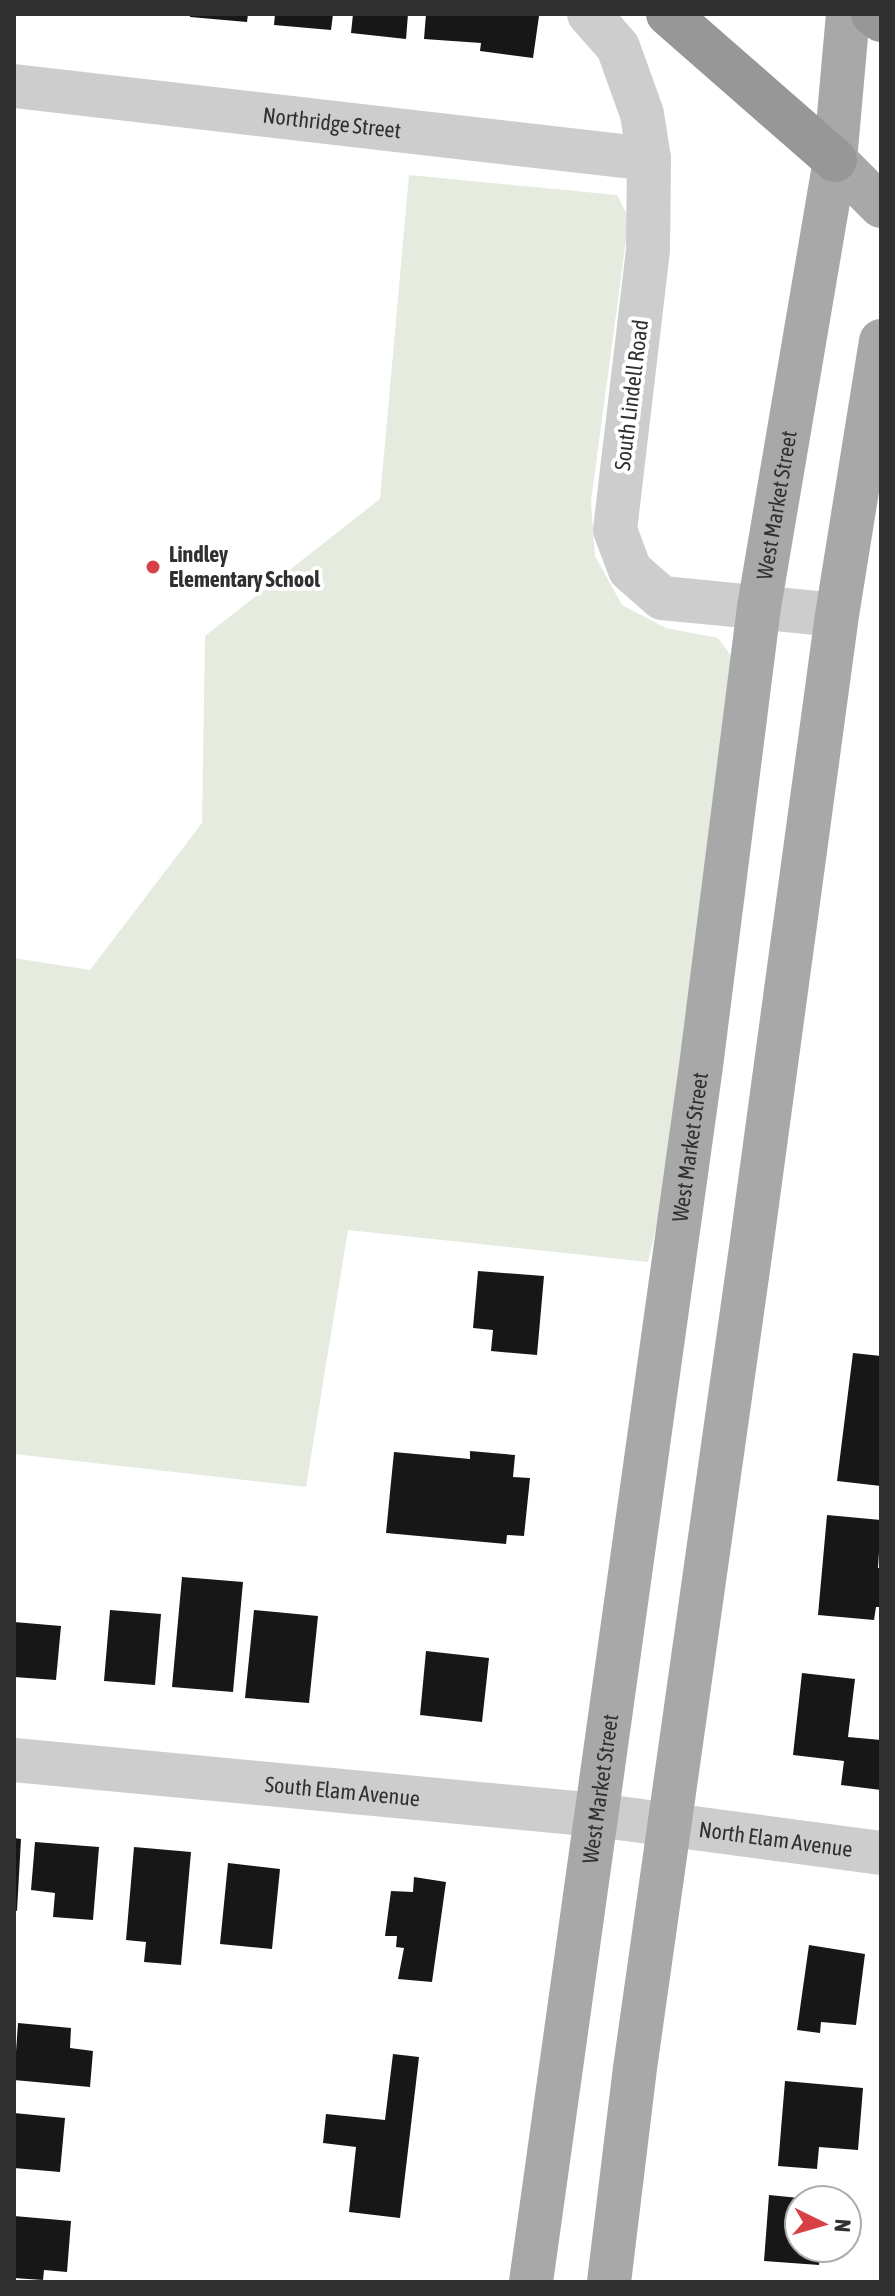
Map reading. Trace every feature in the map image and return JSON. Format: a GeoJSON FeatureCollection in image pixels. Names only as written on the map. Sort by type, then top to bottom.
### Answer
{"type":"FeatureCollection","features":[{"type":"Feature","properties":{"kind":"highway"},"geometry":{"type":"LineString","coordinates":[[668,14],[835,160]]}},
{"type":"Feature","properties":{"kind":"highway"},"geometry":{"type":"LineString","coordinates":[[873,14],[881,20]]}},
{"type":"Feature","properties":{"kind":"main road","name":"West Market Street"},"geometry":{"type":"LineString","coordinates":[[531,2282],[701,1066],[759,607],[835,160],[848,14]]}},
{"type":"Feature","properties":{"kind":"main road"},"geometry":{"type":"LineString","coordinates":[[835,160],[881,206]]}},
{"type":"Feature","properties":{"kind":"main road"},"geometry":{"type":"LineString","coordinates":[[609,2282],[635,2068],[837,615],[881,341]]}},
{"type":"Feature","properties":{"kind":"street","name":"South Lindell Road"},"geometry":{"type":"LineString","coordinates":[[589,14],[618,47],[642,114],[649,159],[648,250],[615,530],[630,570],[662,598],[837,615]]}},
{"type":"Feature","properties":{"kind":"street","name":"Northridge Street"},"geometry":{"type":"LineString","coordinates":[[14,86],[649,159]]}},
{"type":"Feature","properties":{"kind":"street","name":"South Elam Avenue"},"geometry":{"type":"LineString","coordinates":[[14,1760],[596,1815],[671,1825]]}},
{"type":"Feature","properties":{"kind":"street","name":"North Elam Avenue"},"geometry":{"type":"LineString","coordinates":[[671,1825],[881,1853]]}},
{"type":"Feature","properties":{"kind":"shaded area"},"geometry":{"type":"Polygon","coordinates":[[[409,175],[617,195],[629,218],[591,501],[595,556],[622,605],[666,628],[718,638],[735,661],[664,1195],[648,1262],[348,1230],[306,1487],[14,1454],[14,958],[90,970],[202,823],[205,636],[380,499],[409,175]]]}},
{"type":"Feature","properties":{"kind":"building"},"geometry":{"type":"Polygon","coordinates":[[[190,14],[248,14],[247,22],[190,17],[190,14]]]}},
{"type":"Feature","properties":{"kind":"building"},"geometry":{"type":"Polygon","coordinates":[[[275,14],[333,14],[331,30],[274,25],[275,14]]]}},
{"type":"Feature","properties":{"kind":"building"},"geometry":{"type":"Polygon","coordinates":[[[353,14],[408,14],[406,39],[351,33],[353,14]]]}},
{"type":"Feature","properties":{"kind":"building"},"geometry":{"type":"Polygon","coordinates":[[[426,14],[539,16],[533,58],[480,51],[481,43],[424,39],[426,14]]]}},
{"type":"Feature","properties":{"kind":"building"},"geometry":{"type":"Polygon","coordinates":[[[478,1271],[544,1276],[537,1355],[491,1351],[493,1330],[473,1328],[478,1271]]]}},
{"type":"Feature","properties":{"kind":"building"},"geometry":{"type":"Polygon","coordinates":[[[853,1353],[881,1356],[881,1486],[837,1481],[853,1353]]]}},
{"type":"Feature","properties":{"kind":"building"},"geometry":{"type":"Polygon","coordinates":[[[470,1451],[515,1455],[513,1477],[530,1478],[524,1536],[507,1535],[506,1544],[386,1533],[394,1452],[470,1459],[470,1451]]]}},
{"type":"Feature","properties":{"kind":"building"},"geometry":{"type":"Polygon","coordinates":[[[827,1515],[881,1520],[878,1568],[881,1568],[881,1607],[876,1607],[874,1620],[818,1615],[827,1515]]]}},
{"type":"Feature","properties":{"kind":"building"},"geometry":{"type":"Polygon","coordinates":[[[182,1577],[243,1582],[233,1692],[172,1687],[182,1577]]]}},
{"type":"Feature","properties":{"kind":"building"},"geometry":{"type":"Polygon","coordinates":[[[110,1610],[161,1614],[155,1685],[104,1681],[110,1610]]]}},
{"type":"Feature","properties":{"kind":"building"},"geometry":{"type":"Polygon","coordinates":[[[254,1610],[318,1616],[309,1703],[245,1698],[254,1610]]]}},
{"type":"Feature","properties":{"kind":"building"},"geometry":{"type":"Polygon","coordinates":[[[14,1622],[61,1626],[56,1680],[14,1677],[14,1622]]]}},
{"type":"Feature","properties":{"kind":"building"},"geometry":{"type":"Polygon","coordinates":[[[426,1651],[489,1658],[482,1722],[420,1715],[426,1651]]]}},
{"type":"Feature","properties":{"kind":"building"},"geometry":{"type":"Polygon","coordinates":[[[802,1673],[855,1679],[848,1737],[881,1740],[881,1790],[841,1785],[844,1761],[793,1755],[802,1673]]]}},
{"type":"Feature","properties":{"kind":"building"},"geometry":{"type":"Polygon","coordinates":[[[14,1838],[21,1839],[17,1911],[14,1910],[14,1838]]]}},
{"type":"Feature","properties":{"kind":"building"},"geometry":{"type":"Polygon","coordinates":[[[35,1842],[99,1847],[93,1920],[53,1917],[55,1893],[31,1890],[35,1842]]]}},
{"type":"Feature","properties":{"kind":"building"},"geometry":{"type":"Polygon","coordinates":[[[134,1847],[191,1852],[181,1965],[144,1962],[146,1942],[126,1940],[134,1847]]]}},
{"type":"Feature","properties":{"kind":"building"},"geometry":{"type":"Polygon","coordinates":[[[228,1863],[280,1869],[272,1949],[220,1944],[228,1863]]]}},
{"type":"Feature","properties":{"kind":"building"},"geometry":{"type":"Polygon","coordinates":[[[414,1877],[446,1882],[432,1982],[398,1979],[404,1948],[396,1947],[397,1936],[385,1936],[391,1891],[413,1892],[414,1877]]]}},
{"type":"Feature","properties":{"kind":"building"},"geometry":{"type":"Polygon","coordinates":[[[809,1945],[865,1954],[856,2025],[821,2022],[820,2033],[797,2030],[809,1945]]]}},
{"type":"Feature","properties":{"kind":"building"},"geometry":{"type":"Polygon","coordinates":[[[18,2023],[71,2028],[70,2048],[93,2051],[90,2087],[14,2080],[18,2023]]]}},
{"type":"Feature","properties":{"kind":"building"},"geometry":{"type":"Polygon","coordinates":[[[393,2054],[419,2057],[400,2218],[349,2212],[356,2147],[323,2143],[326,2114],[385,2120],[393,2054]]]}},
{"type":"Feature","properties":{"kind":"building"},"geometry":{"type":"Polygon","coordinates":[[[785,2081],[863,2088],[858,2150],[819,2147],[817,2169],[778,2166],[785,2081]]]}},
{"type":"Feature","properties":{"kind":"building"},"geometry":{"type":"Polygon","coordinates":[[[14,2113],[65,2118],[60,2172],[14,2168],[14,2113]]]}},
{"type":"Feature","properties":{"kind":"building"},"geometry":{"type":"Polygon","coordinates":[[[769,2195],[783,2196],[783,2262],[764,2261],[769,2195]]]}},
{"type":"Feature","properties":{"kind":"building"},"geometry":{"type":"Polygon","coordinates":[[[14,2216],[71,2221],[67,2272],[44,2270],[43,2280],[14,2278],[14,2216]]]}},
{"type":"Feature","properties":{"kind":"place","name":"Lindley Elementary School"},"geometry":{"type":"Point","coordinates":[153,567]}}]}
